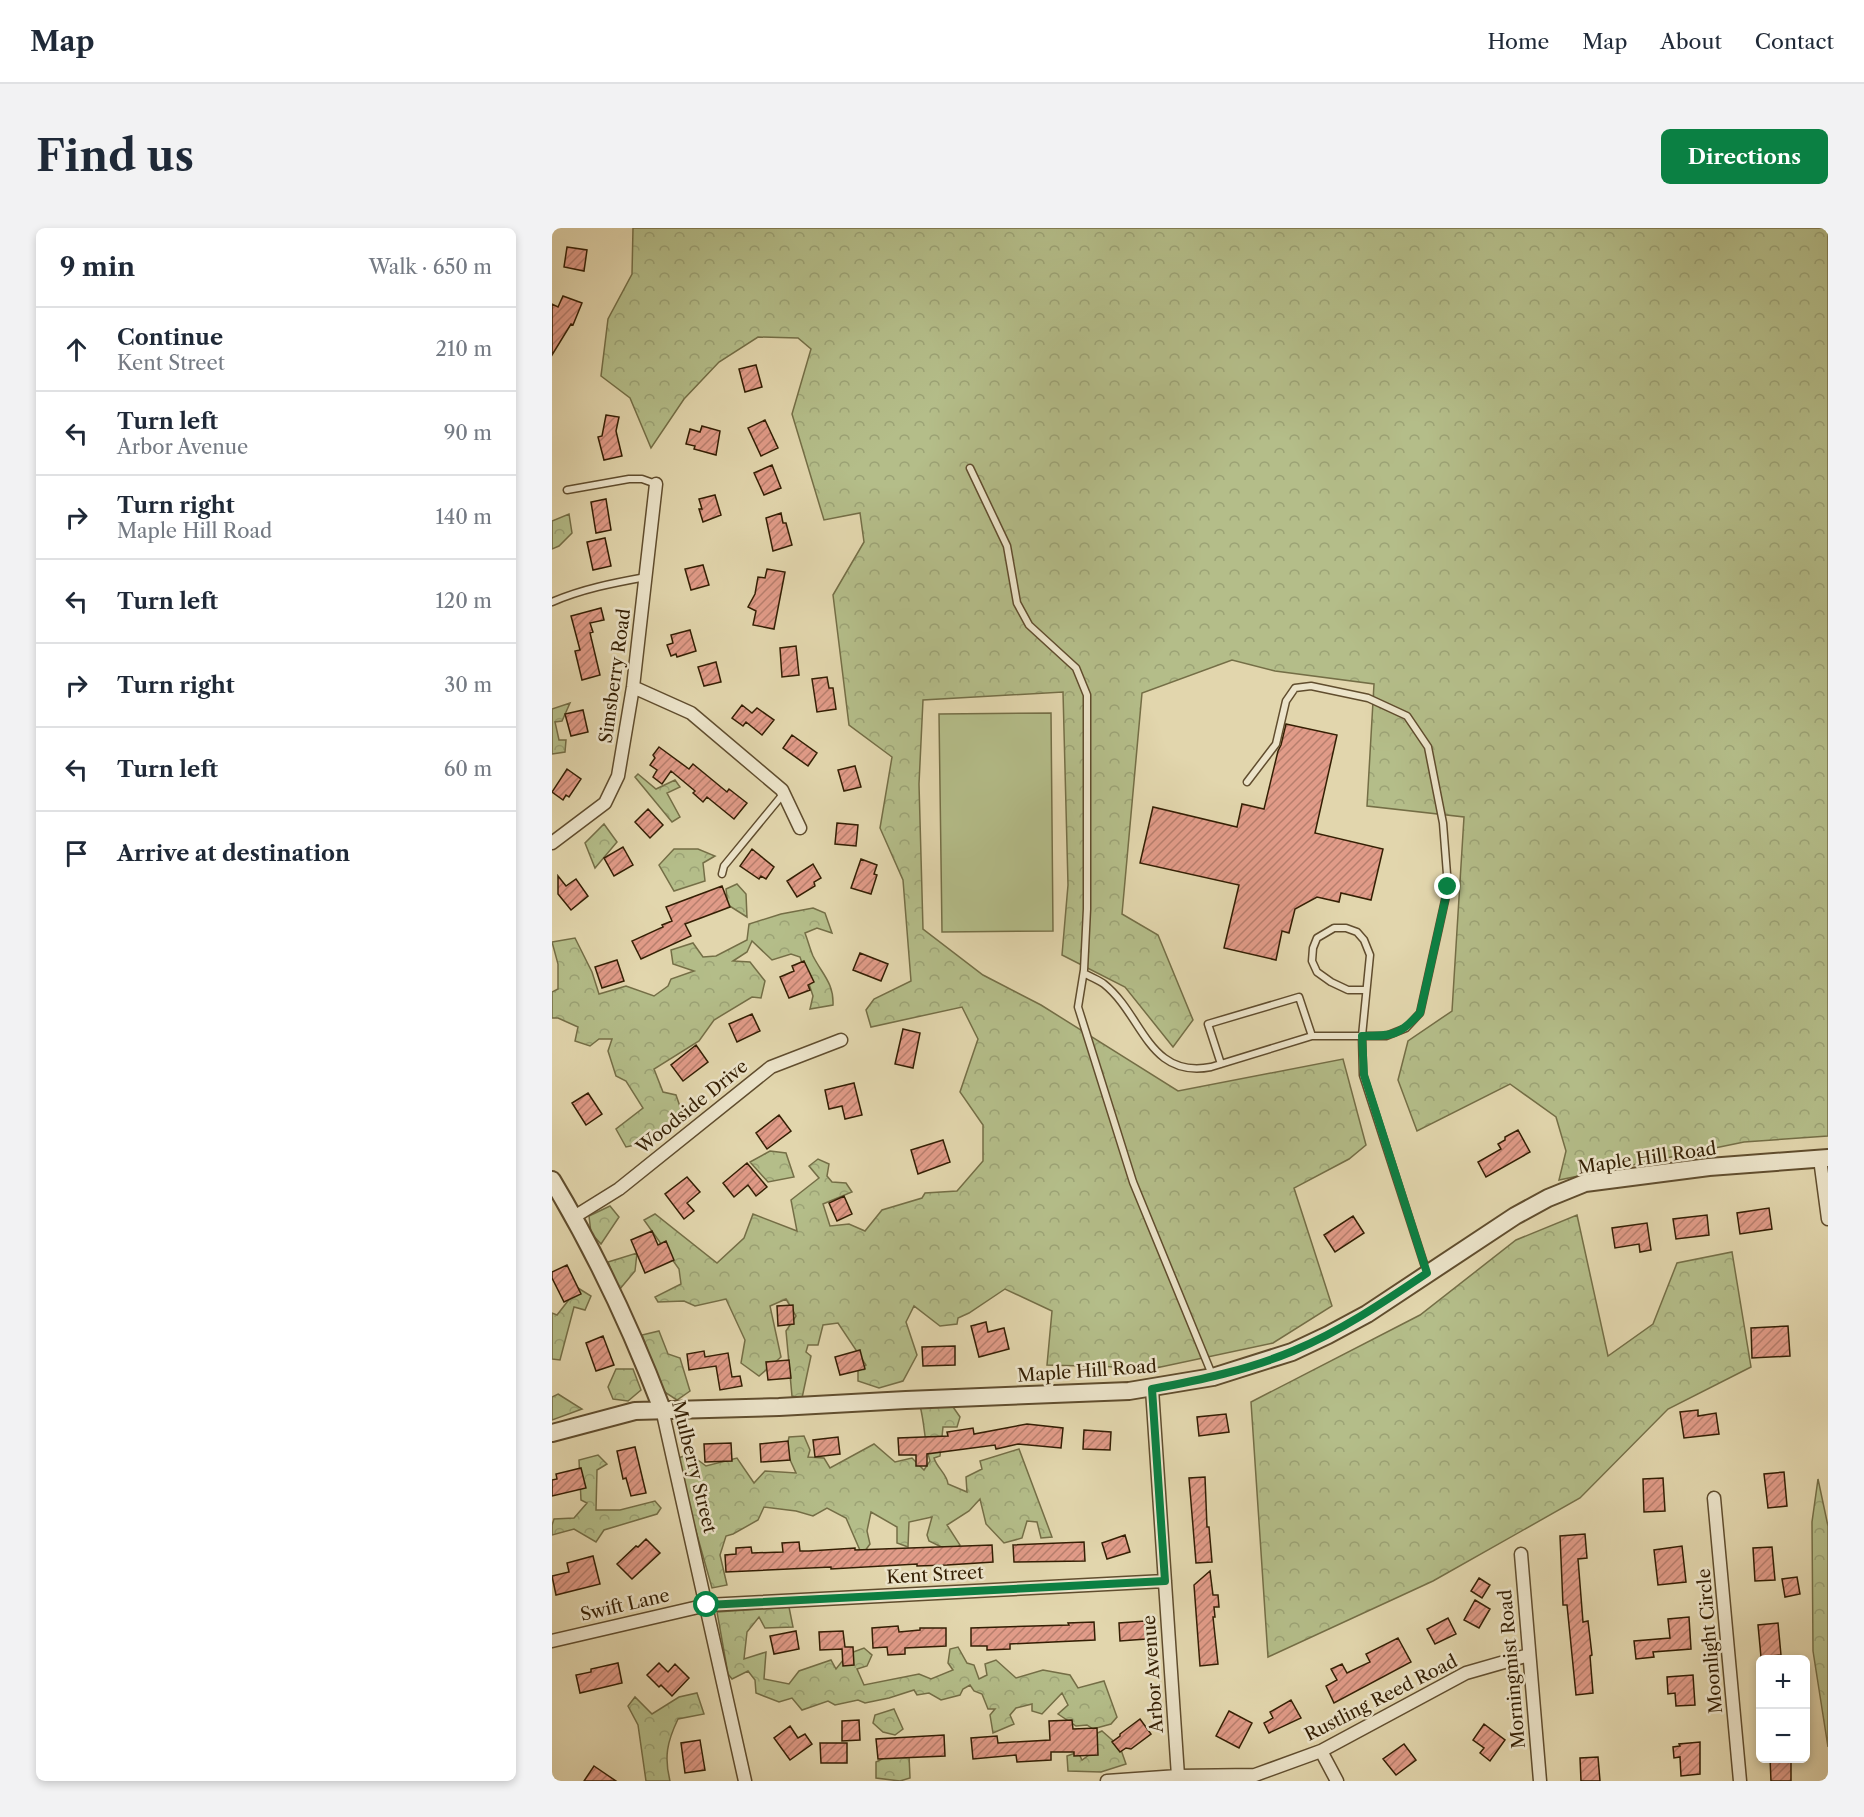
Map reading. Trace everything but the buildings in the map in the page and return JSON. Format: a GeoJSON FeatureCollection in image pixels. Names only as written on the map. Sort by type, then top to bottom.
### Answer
{"type":"FeatureCollection","features":[{"type":"Feature","properties":{"kind":"street","name":"Simsberry Road"},"geometry":{"type":"LineString","coordinates":[[552,843],[605,803],[618,776],[633,687],[656,484]]}},
{"type":"Feature","properties":{"kind":"street"},"geometry":{"type":"LineString","coordinates":[[633,687],[691,713],[784,793],[800,828]]}},
{"type":"Feature","properties":{"kind":"street","name":"Woodside Drive"},"geometry":{"type":"LineString","coordinates":[[574,1217],[619,1189],[771,1067],[841,1040]]}},
{"type":"Feature","properties":{"kind":"street"},"geometry":{"type":"LineString","coordinates":[[1824,1159],[1828,1219]]}},
{"type":"Feature","properties":{"kind":"street","name":"Maple Hill Road"},"geometry":{"type":"LineString","coordinates":[[552,1433],[635,1412],[662,1409],[779,1407],[1152,1389],[1213,1377],[1292,1352],[1328,1335],[1367,1314],[1515,1216],[1548,1198],[1586,1183],[1709,1167],[1824,1159]]}},
{"type":"Feature","properties":{"kind":"street","name":"Mulberry Street"},"geometry":{"type":"LineString","coordinates":[[552,1180],[600,1264],[662,1409],[745,1781]]}},
{"type":"Feature","properties":{"kind":"street","name":"Arbor Avenue"},"geometry":{"type":"LineString","coordinates":[[1152,1389],[1178,1776]]}},
{"type":"Feature","properties":{"kind":"street","name":"Moonlight Circle"},"geometry":{"type":"LineString","coordinates":[[1714,1498],[1740,1781]]}},
{"type":"Feature","properties":{"kind":"street","name":"Morningmist Road"},"geometry":{"type":"LineString","coordinates":[[1521,1554],[1540,1781]]}},
{"type":"Feature","properties":{"kind":"street","name":"Kent Street"},"geometry":{"type":"LineString","coordinates":[[707,1605],[1165,1581]]}},
{"type":"Feature","properties":{"kind":"street","name":"Swift Lane"},"geometry":{"type":"LineString","coordinates":[[552,1641],[707,1605]]}},
{"type":"Feature","properties":{"kind":"street","name":"Rustling Reed Road"},"geometry":{"type":"LineString","coordinates":[[1107,1781],[1178,1776],[1255,1775],[1321,1751],[1466,1673],[1529,1655]]}},
{"type":"Feature","properties":{"kind":"street"},"geometry":{"type":"LineString","coordinates":[[1321,1751],[1337,1781]]}},
{"type":"Feature","properties":{"kind":"lane"},"geometry":{"type":"LineString","coordinates":[[970,468],[1007,546],[1017,603],[1029,625],[1076,668],[1087,695],[1087,909],[1084,973],[1078,1007],[1133,1182],[1213,1377]]}},
{"type":"Feature","properties":{"kind":"lane"},"geometry":{"type":"LineString","coordinates":[[567,490],[629,479],[642,479],[656,484]]}},
{"type":"Feature","properties":{"kind":"lane"},"geometry":{"type":"LineString","coordinates":[[552,602],[601,585],[646,578]]}},
{"type":"Feature","properties":{"kind":"lane"},"geometry":{"type":"LineString","coordinates":[[1084,973],[1104,984],[1126,1009],[1149,1044],[1172,1064],[1197,1069],[1221,1064],[1312,1036],[1386,1036],[1406,1028],[1420,1013],[1448,887],[1443,823],[1428,747],[1407,716],[1368,698],[1311,686],[1295,688],[1286,701],[1276,744],[1247,782]]}},
{"type":"Feature","properties":{"kind":"lane"},"geometry":{"type":"LineString","coordinates":[[722,874],[724,866],[784,793]]}},
{"type":"Feature","properties":{"kind":"lane"},"geometry":{"type":"LineString","coordinates":[[1366,990],[1348,990],[1317,972],[1312,961],[1317,938],[1334,928],[1357,932],[1364,939],[1370,956],[1362,1036],[1364,1075],[1427,1273]]}},
{"type":"Feature","properties":{"kind":"lane"},"geometry":{"type":"LineString","coordinates":[[1221,1064],[1208,1024],[1299,997],[1312,1036]]}},
{"type":"Feature","properties":{"kind":"green space"},"geometry":{"type":"Polygon","coordinates":[[[633,228],[1828,228],[1828,1136],[1744,1142],[1559,1180],[1566,1151],[1556,1117],[1510,1084],[1417,1131],[1398,1080],[1408,1041],[1452,1011],[1464,817],[1367,806],[1374,684],[1275,671],[1232,660],[1142,693],[1122,914],[1158,935],[1193,1020],[1173,1047],[1125,987],[1062,955],[1068,885],[1063,692],[923,700],[919,784],[923,929],[983,975],[1041,1005],[1178,1091],[1343,1059],[1366,1145],[1349,1159],[1294,1188],[1332,1306],[1273,1343],[1156,1368],[1047,1365],[1052,1311],[1005,1289],[958,1318],[957,1324],[940,1326],[914,1306],[906,1322],[917,1355],[903,1381],[879,1388],[858,1381],[858,1371],[866,1365],[838,1323],[823,1325],[818,1345],[808,1345],[806,1352],[811,1356],[802,1398],[792,1396],[786,1331],[796,1316],[786,1299],[770,1306],[781,1357],[759,1376],[741,1363],[745,1340],[726,1299],[695,1306],[684,1301],[658,1302],[655,1297],[681,1284],[679,1269],[644,1220],[655,1214],[717,1263],[744,1238],[753,1214],[797,1231],[791,1200],[819,1178],[809,1166],[818,1159],[829,1164],[827,1176],[832,1182],[846,1183],[852,1192],[823,1204],[830,1226],[849,1224],[865,1231],[882,1210],[922,1198],[925,1193],[957,1191],[983,1161],[983,1125],[960,1092],[978,1039],[962,1007],[871,1027],[866,1010],[874,999],[911,981],[903,880],[880,828],[892,757],[849,725],[833,595],[864,542],[860,513],[824,520],[792,414],[811,349],[798,338],[758,337],[719,362],[684,399],[651,448],[630,398],[601,376],[608,319],[632,274],[633,228]]]}},
{"type":"Feature","properties":{"kind":"green space"},"geometry":{"type":"Polygon","coordinates":[[[569,514],[572,533],[559,546],[552,549],[552,521],[569,514]]]}},
{"type":"Feature","properties":{"kind":"green space"},"geometry":{"type":"Polygon","coordinates":[[[570,703],[562,721],[555,722],[559,740],[566,740],[565,752],[552,754],[552,709],[570,703]]]}},
{"type":"Feature","properties":{"kind":"green space"},"geometry":{"type":"Polygon","coordinates":[[[1051,713],[1053,931],[942,932],[939,714],[1051,713]]]}},
{"type":"Feature","properties":{"kind":"green space"},"geometry":{"type":"Polygon","coordinates":[[[638,774],[656,789],[675,780],[680,787],[667,793],[680,817],[672,822],[635,777],[638,774]]]}},
{"type":"Feature","properties":{"kind":"green space"},"geometry":{"type":"Polygon","coordinates":[[[604,824],[617,842],[595,868],[585,843],[604,824]]]}},
{"type":"Feature","properties":{"kind":"green space"},"geometry":{"type":"Polygon","coordinates":[[[674,849],[698,849],[715,856],[703,863],[705,881],[674,891],[659,865],[674,849]]]}},
{"type":"Feature","properties":{"kind":"green space"},"geometry":{"type":"Polygon","coordinates":[[[737,884],[746,894],[747,917],[728,905],[726,889],[737,884]]]}},
{"type":"Feature","properties":{"kind":"green space"},"geometry":{"type":"Polygon","coordinates":[[[813,908],[825,913],[832,933],[817,928],[805,933],[813,956],[832,991],[833,1005],[810,1009],[813,996],[800,957],[791,954],[772,960],[752,941],[747,952],[733,961],[750,962],[765,981],[761,998],[752,997],[714,1020],[699,1041],[654,1069],[663,1092],[676,1095],[685,1121],[659,1140],[626,1147],[616,1129],[643,1108],[626,1081],[616,1076],[608,1051],[612,1039],[599,1039],[590,1046],[575,1041],[578,1027],[558,1018],[552,1018],[552,992],[558,989],[558,964],[552,942],[575,938],[592,972],[599,994],[626,986],[654,996],[668,986],[671,979],[694,971],[673,964],[671,950],[693,943],[703,957],[716,956],[747,940],[749,924],[781,914],[813,908]]]}},
{"type":"Feature","properties":{"kind":"green space"},"geometry":{"type":"Polygon","coordinates":[[[770,1151],[786,1153],[794,1177],[768,1182],[750,1162],[770,1151]]]}},
{"type":"Feature","properties":{"kind":"green space"},"geometry":{"type":"Polygon","coordinates":[[[610,1206],[619,1217],[601,1244],[591,1233],[589,1216],[610,1206]]]}},
{"type":"Feature","properties":{"kind":"green space"},"geometry":{"type":"Polygon","coordinates":[[[1577,1215],[1608,1356],[1653,1324],[1677,1263],[1732,1252],[1751,1367],[1668,1409],[1580,1498],[1433,1581],[1268,1657],[1251,1402],[1420,1315],[1516,1240],[1577,1215]]]}},
{"type":"Feature","properties":{"kind":"green space"},"geometry":{"type":"Polygon","coordinates":[[[637,1253],[635,1271],[619,1290],[608,1262],[637,1253]]]}},
{"type":"Feature","properties":{"kind":"green space"},"geometry":{"type":"Polygon","coordinates":[[[578,1288],[591,1296],[585,1310],[574,1307],[560,1360],[552,1359],[552,1313],[557,1315],[578,1288]]]}},
{"type":"Feature","properties":{"kind":"green space"},"geometry":{"type":"Polygon","coordinates":[[[659,1331],[668,1354],[680,1358],[690,1391],[677,1400],[663,1391],[642,1335],[659,1331]]]}},
{"type":"Feature","properties":{"kind":"green space"},"geometry":{"type":"Polygon","coordinates":[[[616,1369],[633,1369],[641,1390],[628,1401],[613,1399],[608,1387],[616,1369]]]}},
{"type":"Feature","properties":{"kind":"green space"},"geometry":{"type":"Polygon","coordinates":[[[558,1394],[582,1409],[552,1420],[552,1397],[558,1394]]]}},
{"type":"Feature","properties":{"kind":"green space"},"geometry":{"type":"Polygon","coordinates":[[[951,1404],[960,1417],[957,1427],[943,1427],[940,1456],[934,1458],[948,1484],[967,1492],[966,1477],[982,1469],[980,1461],[1019,1449],[1052,1537],[1041,1538],[1037,1522],[1027,1521],[1022,1538],[1004,1543],[986,1524],[980,1499],[969,1511],[947,1525],[960,1545],[952,1552],[929,1541],[927,1535],[932,1517],[909,1522],[908,1547],[897,1543],[897,1527],[871,1512],[867,1531],[870,1544],[862,1555],[846,1518],[827,1508],[813,1516],[796,1511],[764,1507],[758,1520],[726,1536],[720,1555],[727,1585],[712,1588],[678,1458],[690,1454],[706,1466],[737,1458],[754,1483],[765,1471],[796,1473],[786,1451],[789,1437],[804,1436],[810,1450],[808,1457],[824,1458],[830,1468],[874,1444],[895,1462],[912,1458],[924,1470],[930,1461],[920,1406],[951,1404]]]}},
{"type":"Feature","properties":{"kind":"green space"},"geometry":{"type":"Polygon","coordinates":[[[598,1455],[607,1464],[597,1470],[596,1510],[620,1510],[655,1501],[661,1508],[657,1514],[604,1530],[596,1542],[574,1529],[552,1535],[554,1519],[574,1518],[587,1503],[581,1500],[579,1460],[598,1455]]]}},
{"type":"Feature","properties":{"kind":"green space"},"geometry":{"type":"Polygon","coordinates":[[[1818,1479],[1828,1526],[1828,1747],[1813,1651],[1812,1522],[1818,1479]]]}},
{"type":"Feature","properties":{"kind":"green space"},"geometry":{"type":"Polygon","coordinates":[[[789,1607],[793,1627],[765,1628],[759,1617],[747,1632],[744,1659],[766,1652],[764,1679],[789,1684],[799,1671],[831,1660],[836,1669],[848,1654],[864,1648],[872,1655],[867,1666],[857,1669],[864,1685],[919,1674],[931,1679],[953,1670],[948,1663],[950,1649],[958,1647],[967,1663],[974,1665],[979,1679],[987,1675],[985,1664],[996,1660],[1016,1678],[1043,1670],[1070,1675],[1078,1688],[1104,1681],[1117,1717],[1111,1724],[1093,1729],[1087,1725],[1076,1726],[1058,1714],[1068,1705],[1062,1693],[1042,1714],[1032,1711],[1032,1704],[1016,1708],[1010,1715],[1014,1724],[993,1733],[990,1715],[995,1709],[988,1709],[982,1694],[974,1691],[970,1685],[963,1689],[960,1695],[941,1700],[929,1693],[917,1695],[914,1690],[865,1703],[858,1700],[835,1705],[828,1701],[802,1710],[792,1698],[779,1702],[756,1693],[755,1680],[748,1671],[732,1679],[728,1674],[717,1612],[789,1607]]]}},
{"type":"Feature","properties":{"kind":"green space"},"geometry":{"type":"Polygon","coordinates":[[[697,1693],[704,1714],[678,1719],[668,1750],[667,1764],[670,1781],[646,1781],[638,1725],[628,1706],[635,1697],[652,1714],[679,1697],[697,1693]]]}},
{"type":"Feature","properties":{"kind":"green space"},"geometry":{"type":"Polygon","coordinates":[[[894,1709],[903,1729],[895,1735],[883,1732],[873,1723],[875,1715],[894,1709]]]}},
{"type":"Feature","properties":{"kind":"green space"},"geometry":{"type":"Polygon","coordinates":[[[1102,1731],[1120,1747],[1126,1764],[1101,1772],[1068,1771],[1067,1756],[1078,1752],[1082,1760],[1093,1752],[1091,1736],[1102,1731]]]}},
{"type":"Feature","properties":{"kind":"green space"},"geometry":{"type":"Polygon","coordinates":[[[896,1752],[909,1755],[910,1778],[900,1781],[876,1778],[876,1762],[896,1752]]]}},
{"type":"Feature","properties":{"kind":"route"},"geometry":{"type":"LineString","coordinates":[[707,1605],[1165,1581],[1152,1389],[1213,1377],[1292,1352],[1367,1314],[1427,1273],[1364,1075],[1362,1036],[1386,1036],[1406,1028],[1420,1013],[1448,887]]}}]}
